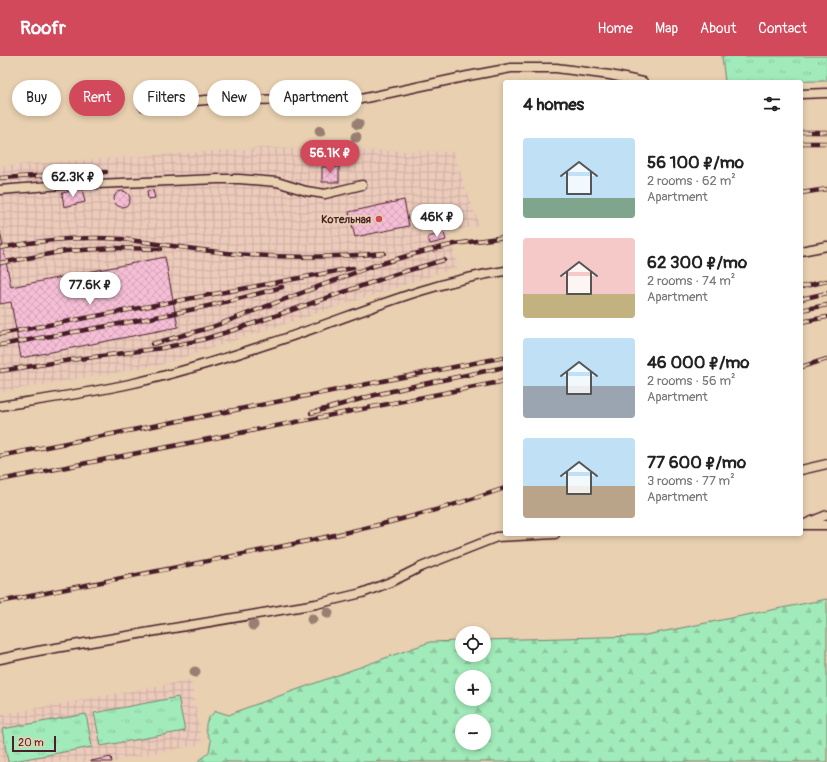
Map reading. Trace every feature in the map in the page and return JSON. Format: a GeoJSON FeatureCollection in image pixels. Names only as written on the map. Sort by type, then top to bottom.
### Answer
{"type":"FeatureCollection","features":[{"type":"Feature","properties":{"kind":"lane"},"geometry":{"type":"LineString","coordinates":[[199,101],[361,99],[511,68],[556,68],[610,75],[634,80]]}},
{"type":"Feature","properties":{"kind":"lane"},"geometry":{"type":"LineString","coordinates":[[803,94],[827,93]]}},
{"type":"Feature","properties":{"kind":"lane"},"geometry":{"type":"LineString","coordinates":[[0,190],[62,185],[218,179],[277,182],[306,191],[325,194],[362,186]]}},
{"type":"Feature","properties":{"kind":"lane"},"geometry":{"type":"LineString","coordinates":[[803,251],[827,246]]}},
{"type":"Feature","properties":{"kind":"lane"},"geometry":{"type":"LineString","coordinates":[[0,406],[86,393],[134,383],[264,346],[426,290],[482,275],[503,271]]}},
{"type":"Feature","properties":{"kind":"lane"},"geometry":{"type":"LineString","coordinates":[[803,470],[827,464]]}},
{"type":"Feature","properties":{"kind":"lane"},"geometry":{"type":"LineString","coordinates":[[803,525],[827,515]]}},
{"type":"Feature","properties":{"kind":"lane"},"geometry":{"type":"LineString","coordinates":[[803,525],[827,525]]}},
{"type":"Feature","properties":{"kind":"lane"},"geometry":{"type":"LineString","coordinates":[[0,659],[38,651],[279,611],[362,593],[503,533]]}},
{"type":"Feature","properties":{"kind":"lane"},"geometry":{"type":"LineString","coordinates":[[496,537],[516,536]]}},
{"type":"Feature","properties":{"kind":"shaded area"},"geometry":{"type":"Polygon","coordinates":[[[260,148],[453,152],[479,225],[448,232],[458,267],[160,365],[0,392],[0,166],[260,148]]]}},
{"type":"Feature","properties":{"kind":"shaded area"},"geometry":{"type":"Polygon","coordinates":[[[191,680],[202,744],[118,760],[118,762],[0,762],[0,715],[191,680]]]}},
{"type":"Feature","properties":{"kind":"green space"},"geometry":{"type":"Polygon","coordinates":[[[722,56],[827,56],[827,81],[725,80],[722,56]]]}},
{"type":"Feature","properties":{"kind":"green space"},"geometry":{"type":"Polygon","coordinates":[[[827,599],[827,762],[197,762],[209,752],[211,741],[208,736],[206,724],[212,714],[216,711],[229,715],[430,642],[455,641],[455,662],[491,662],[491,640],[641,636],[827,599]]]}},
{"type":"Feature","properties":{"kind":"green space"},"geometry":{"type":"Polygon","coordinates":[[[178,697],[185,731],[101,746],[94,713],[178,697]]]}},
{"type":"Feature","properties":{"kind":"green space"},"geometry":{"type":"Polygon","coordinates":[[[86,714],[92,747],[8,762],[2,729],[86,714]]]}},
{"type":"Feature","properties":{"kind":"building"},"geometry":{"type":"Polygon","coordinates":[[[322,167],[339,167],[339,182],[322,182],[322,167]]]}},
{"type":"Feature","properties":{"kind":"building"},"geometry":{"type":"Polygon","coordinates":[[[82,189],[85,202],[64,207],[62,193],[82,189]]]}},
{"type":"Feature","properties":{"kind":"building"},"geometry":{"type":"Polygon","coordinates":[[[153,190],[155,198],[148,199],[147,191],[153,190]]]}},
{"type":"Feature","properties":{"kind":"building"},"geometry":{"type":"Polygon","coordinates":[[[122,191],[128,193],[130,199],[128,205],[122,207],[116,205],[114,199],[116,193],[122,191]]]}},
{"type":"Feature","properties":{"kind":"building","name":"Котельная"},"geometry":{"type":"Polygon","coordinates":[[[404,200],[409,226],[355,237],[349,212],[404,200]]]}},
{"type":"Feature","properties":{"kind":"building"},"geometry":{"type":"Polygon","coordinates":[[[0,231],[11,287],[165,257],[178,327],[21,358],[11,302],[0,304],[0,231]]]}},
{"type":"Feature","properties":{"kind":"building"},"geometry":{"type":"Polygon","coordinates":[[[444,233],[446,240],[430,244],[428,237],[444,233]]]}},
{"type":"Feature","properties":{"kind":"building"},"geometry":{"type":"Polygon","coordinates":[[[111,757],[112,762],[91,762],[91,761],[111,757]]]}},
{"type":"Feature","properties":{"kind":"railway"},"geometry":{"type":"LineString","coordinates":[[803,132],[827,132]]}},
{"type":"Feature","properties":{"kind":"railway"},"geometry":{"type":"LineString","coordinates":[[803,143],[827,143]]}},
{"type":"Feature","properties":{"kind":"railway"},"geometry":{"type":"LineString","coordinates":[[0,178],[106,172]]}},
{"type":"Feature","properties":{"kind":"railway"},"geometry":{"type":"LineString","coordinates":[[803,193],[827,189]]}},
{"type":"Feature","properties":{"kind":"railway"},"geometry":{"type":"LineString","coordinates":[[152,344],[212,327],[370,267],[455,244],[503,237]]}},
{"type":"Feature","properties":{"kind":"railway"},"geometry":{"type":"LineString","coordinates":[[0,248],[60,239],[106,238],[217,252],[283,257],[316,257],[384,253]]}},
{"type":"Feature","properties":{"kind":"railway"},"geometry":{"type":"LineString","coordinates":[[0,263],[66,251],[115,248],[161,249]]}},
{"type":"Feature","properties":{"kind":"railway"},"geometry":{"type":"LineString","coordinates":[[0,371],[162,348],[201,340],[396,274],[444,260]]}},
{"type":"Feature","properties":{"kind":"railway"},"geometry":{"type":"LineString","coordinates":[[0,334],[353,268]]}},
{"type":"Feature","properties":{"kind":"railway"},"geometry":{"type":"LineString","coordinates":[[803,287],[827,281]]}},
{"type":"Feature","properties":{"kind":"railway"},"geometry":{"type":"LineString","coordinates":[[0,345],[177,313],[247,297],[282,287]]}},
{"type":"Feature","properties":{"kind":"railway"},"geometry":{"type":"LineString","coordinates":[[803,299],[827,293]]}},
{"type":"Feature","properties":{"kind":"railway"},"geometry":{"type":"LineString","coordinates":[[803,310],[827,305]]}},
{"type":"Feature","properties":{"kind":"railway"},"geometry":{"type":"LineString","coordinates":[[803,322],[827,317]]}},
{"type":"Feature","properties":{"kind":"railway"},"geometry":{"type":"LineString","coordinates":[[0,456],[503,357]]}},
{"type":"Feature","properties":{"kind":"railway"},"geometry":{"type":"LineString","coordinates":[[803,366],[827,359]]}},
{"type":"Feature","properties":{"kind":"railway"},"geometry":{"type":"LineString","coordinates":[[311,413],[375,395],[503,367]]}},
{"type":"Feature","properties":{"kind":"railway"},"geometry":{"type":"LineString","coordinates":[[0,480],[503,381]]}},
{"type":"Feature","properties":{"kind":"railway"},"geometry":{"type":"LineString","coordinates":[[0,602],[336,535],[421,514],[503,489]]}},
{"type":"Feature","properties":{"kind":"place","name":"Котельная"},"geometry":{"type":"Point","coordinates":[379,219]}}]}
